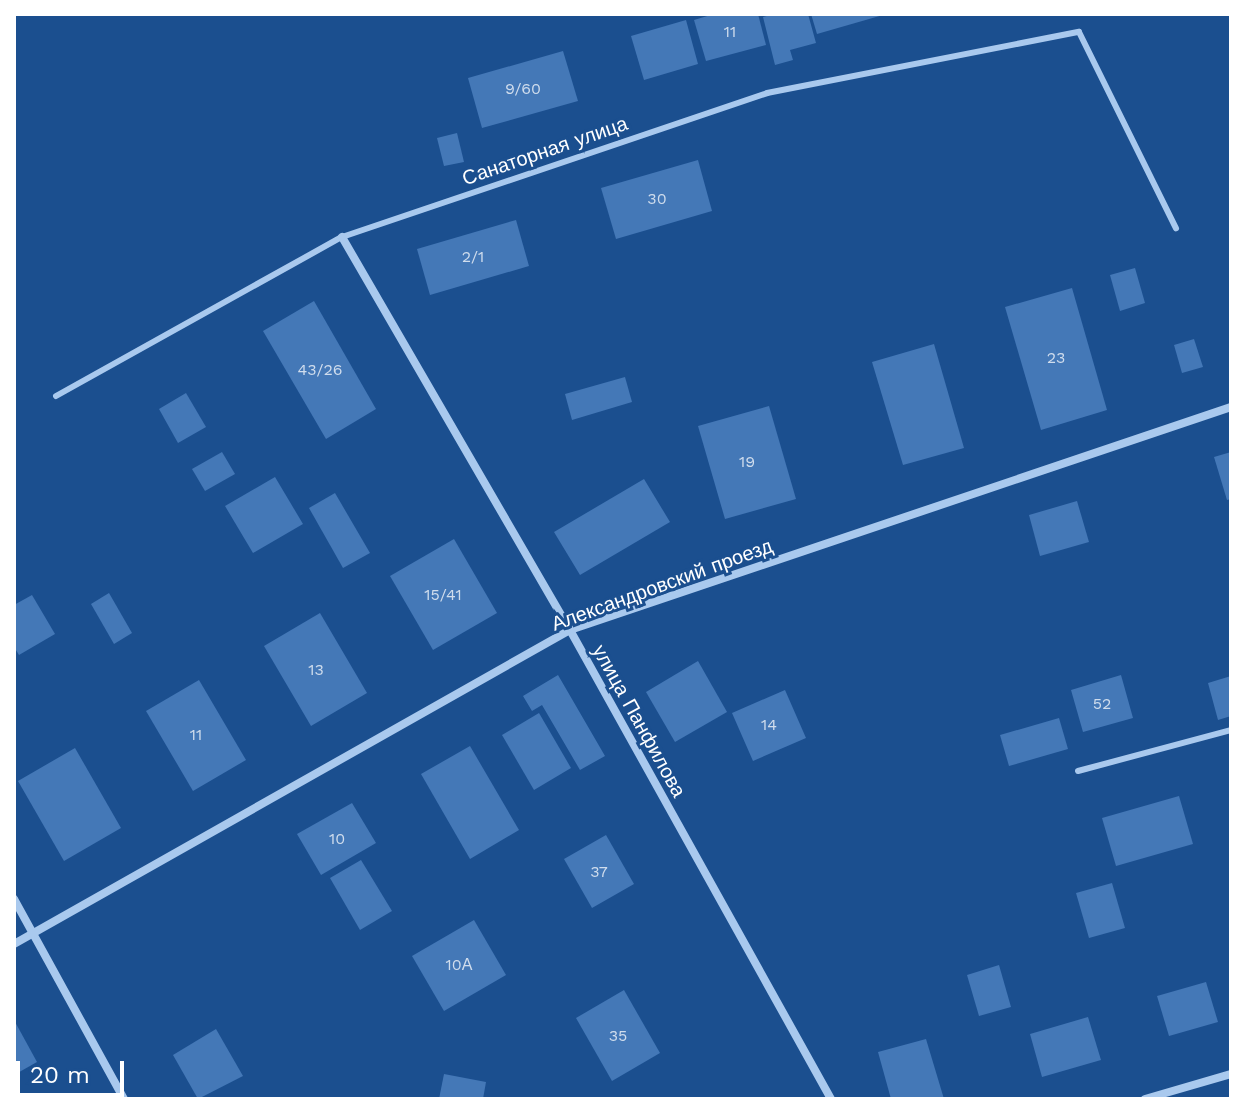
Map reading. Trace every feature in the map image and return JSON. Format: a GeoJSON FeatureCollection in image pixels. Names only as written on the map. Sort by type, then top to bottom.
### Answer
{"type":"FeatureCollection","features":[{"type":"Feature","properties":{"kind":"street","name":"улица Панфилова"},"geometry":{"type":"LineString","coordinates":[[342,237],[570,630],[831,1099]]}},
{"type":"Feature","properties":{"kind":"street","name":"Александровский проезд"},"geometry":{"type":"LineString","coordinates":[[14,944],[570,630],[1231,407]]}},
{"type":"Feature","properties":{"kind":"street"},"geometry":{"type":"LineString","coordinates":[[14,899],[124,1099]]}},
{"type":"Feature","properties":{"kind":"street"},"geometry":{"type":"LineString","coordinates":[[1145,1099],[1231,1074]]}},
{"type":"Feature","properties":{"kind":"lane","name":"Санаторная улица"},"geometry":{"type":"LineString","coordinates":[[56,396],[342,237],[767,93],[1079,32],[1176,228]]}},
{"type":"Feature","properties":{"kind":"lane"},"geometry":{"type":"LineString","coordinates":[[1078,771],[1231,730]]}},
{"type":"Feature","properties":{"kind":"building"},"geometry":{"type":"Polygon","coordinates":[[[714,14],[758,14],[766,45],[706,61],[694,20],[714,14]]]}},
{"type":"Feature","properties":{"kind":"building"},"geometry":{"type":"Polygon","coordinates":[[[808,14],[816,43],[790,50],[793,60],[775,65],[763,17],[808,14]]]}},
{"type":"Feature","properties":{"kind":"building"},"geometry":{"type":"Polygon","coordinates":[[[811,14],[883,14],[883,15],[817,34],[811,14]]]}},
{"type":"Feature","properties":{"kind":"building"},"geometry":{"type":"Polygon","coordinates":[[[686,20],[698,64],[644,80],[631,36],[686,20]]]}},
{"type":"Feature","properties":{"kind":"building"},"geometry":{"type":"Polygon","coordinates":[[[563,51],[578,101],[482,128],[468,78],[563,51]]]}},
{"type":"Feature","properties":{"kind":"building"},"geometry":{"type":"Polygon","coordinates":[[[457,133],[464,162],[444,166],[437,138],[457,133]]]}},
{"type":"Feature","properties":{"kind":"building"},"geometry":{"type":"Polygon","coordinates":[[[698,160],[712,211],[616,239],[601,188],[698,160]]]}},
{"type":"Feature","properties":{"kind":"building"},"geometry":{"type":"Polygon","coordinates":[[[516,220],[529,266],[430,295],[417,249],[516,220]]]}},
{"type":"Feature","properties":{"kind":"building"},"geometry":{"type":"Polygon","coordinates":[[[1135,268],[1145,303],[1120,311],[1110,275],[1135,268]]]}},
{"type":"Feature","properties":{"kind":"building"},"geometry":{"type":"Polygon","coordinates":[[[1072,288],[1107,410],[1041,430],[1005,307],[1072,288]]]}},
{"type":"Feature","properties":{"kind":"building"},"geometry":{"type":"Polygon","coordinates":[[[314,301],[376,409],[326,439],[263,331],[314,301]]]}},
{"type":"Feature","properties":{"kind":"building"},"geometry":{"type":"Polygon","coordinates":[[[1194,339],[1203,367],[1182,373],[1174,345],[1194,339]]]}},
{"type":"Feature","properties":{"kind":"building"},"geometry":{"type":"Polygon","coordinates":[[[934,344],[964,448],[903,465],[872,362],[934,344]]]}},
{"type":"Feature","properties":{"kind":"building"},"geometry":{"type":"Polygon","coordinates":[[[625,377],[632,402],[572,420],[565,394],[625,377]]]}},
{"type":"Feature","properties":{"kind":"building"},"geometry":{"type":"Polygon","coordinates":[[[186,393],[206,427],[178,443],[159,409],[186,393]]]}},
{"type":"Feature","properties":{"kind":"building"},"geometry":{"type":"Polygon","coordinates":[[[769,406],[796,499],[725,519],[698,426],[769,406]]]}},
{"type":"Feature","properties":{"kind":"building"},"geometry":{"type":"Polygon","coordinates":[[[222,452],[235,474],[205,491],[192,469],[222,452]]]}},
{"type":"Feature","properties":{"kind":"building"},"geometry":{"type":"Polygon","coordinates":[[[1231,452],[1231,499],[1227,500],[1214,457],[1231,452]]]}},
{"type":"Feature","properties":{"kind":"building"},"geometry":{"type":"Polygon","coordinates":[[[275,477],[303,524],[253,553],[225,506],[275,477]]]}},
{"type":"Feature","properties":{"kind":"building"},"geometry":{"type":"Polygon","coordinates":[[[644,479],[670,522],[580,575],[554,532],[644,479]]]}},
{"type":"Feature","properties":{"kind":"building"},"geometry":{"type":"Polygon","coordinates":[[[335,493],[370,553],[343,568],[309,508],[335,493]]]}},
{"type":"Feature","properties":{"kind":"building"},"geometry":{"type":"Polygon","coordinates":[[[1077,501],[1089,542],[1040,556],[1029,515],[1077,501]]]}},
{"type":"Feature","properties":{"kind":"building"},"geometry":{"type":"Polygon","coordinates":[[[454,539],[497,613],[433,650],[390,576],[454,539]]]}},
{"type":"Feature","properties":{"kind":"building"},"geometry":{"type":"Polygon","coordinates":[[[109,593],[132,633],[114,644],[91,604],[109,593]]]}},
{"type":"Feature","properties":{"kind":"building"},"geometry":{"type":"Polygon","coordinates":[[[32,595],[55,634],[19,655],[14,647],[14,605],[32,595]]]}},
{"type":"Feature","properties":{"kind":"building"},"geometry":{"type":"Polygon","coordinates":[[[320,613],[367,693],[311,726],[264,646],[320,613]]]}},
{"type":"Feature","properties":{"kind":"building"},"geometry":{"type":"Polygon","coordinates":[[[698,661],[727,712],[675,742],[646,692],[698,661]]]}},
{"type":"Feature","properties":{"kind":"building"},"geometry":{"type":"Polygon","coordinates":[[[558,675],[605,756],[580,770],[542,705],[532,711],[523,696],[558,675]]]}},
{"type":"Feature","properties":{"kind":"building"},"geometry":{"type":"Polygon","coordinates":[[[1121,675],[1133,718],[1083,732],[1071,690],[1121,675]]]}},
{"type":"Feature","properties":{"kind":"building"},"geometry":{"type":"Polygon","coordinates":[[[1231,676],[1231,716],[1218,720],[1208,683],[1231,676]]]}},
{"type":"Feature","properties":{"kind":"building"},"geometry":{"type":"Polygon","coordinates":[[[199,680],[246,760],[193,791],[146,711],[199,680]]]}},
{"type":"Feature","properties":{"kind":"building"},"geometry":{"type":"Polygon","coordinates":[[[785,690],[806,738],[753,761],[732,713],[785,690]]]}},
{"type":"Feature","properties":{"kind":"building"},"geometry":{"type":"Polygon","coordinates":[[[539,713],[571,768],[534,790],[502,735],[539,713]]]}},
{"type":"Feature","properties":{"kind":"building"},"geometry":{"type":"Polygon","coordinates":[[[1059,718],[1068,749],[1009,766],[1000,735],[1059,718]]]}},
{"type":"Feature","properties":{"kind":"building"},"geometry":{"type":"Polygon","coordinates":[[[470,746],[519,830],[470,859],[421,774],[470,746]]]}},
{"type":"Feature","properties":{"kind":"building"},"geometry":{"type":"Polygon","coordinates":[[[75,748],[121,828],[64,861],[18,781],[75,748]]]}},
{"type":"Feature","properties":{"kind":"building"},"geometry":{"type":"Polygon","coordinates":[[[1179,796],[1193,844],[1116,866],[1102,818],[1179,796]]]}},
{"type":"Feature","properties":{"kind":"building"},"geometry":{"type":"Polygon","coordinates":[[[352,803],[376,843],[321,875],[297,834],[352,803]]]}},
{"type":"Feature","properties":{"kind":"building"},"geometry":{"type":"Polygon","coordinates":[[[606,835],[634,884],[592,908],[564,859],[606,835]]]}},
{"type":"Feature","properties":{"kind":"building"},"geometry":{"type":"Polygon","coordinates":[[[361,860],[392,911],[360,930],[330,878],[361,860]]]}},
{"type":"Feature","properties":{"kind":"building"},"geometry":{"type":"Polygon","coordinates":[[[1112,883],[1125,928],[1089,938],[1076,893],[1112,883]]]}},
{"type":"Feature","properties":{"kind":"building"},"geometry":{"type":"Polygon","coordinates":[[[474,920],[506,975],[444,1011],[412,956],[474,920]]]}},
{"type":"Feature","properties":{"kind":"building"},"geometry":{"type":"Polygon","coordinates":[[[999,965],[1011,1007],[979,1016],[967,975],[999,965]]]}},
{"type":"Feature","properties":{"kind":"building"},"geometry":{"type":"Polygon","coordinates":[[[1206,982],[1218,1022],[1169,1036],[1157,996],[1206,982]]]}},
{"type":"Feature","properties":{"kind":"building"},"geometry":{"type":"Polygon","coordinates":[[[624,990],[660,1053],[612,1081],[576,1018],[624,990]]]}},
{"type":"Feature","properties":{"kind":"building"},"geometry":{"type":"Polygon","coordinates":[[[1088,1017],[1101,1060],[1042,1077],[1030,1034],[1088,1017]]]}},
{"type":"Feature","properties":{"kind":"building"},"geometry":{"type":"Polygon","coordinates":[[[14,1020],[37,1062],[14,1075],[14,1020]]]}},
{"type":"Feature","properties":{"kind":"building"},"geometry":{"type":"Polygon","coordinates":[[[216,1029],[243,1076],[198,1099],[173,1055],[216,1029]]]}},
{"type":"Feature","properties":{"kind":"building"},"geometry":{"type":"Polygon","coordinates":[[[926,1039],[944,1099],[891,1099],[878,1052],[926,1039]]]}},
{"type":"Feature","properties":{"kind":"building"},"geometry":{"type":"Polygon","coordinates":[[[444,1074],[486,1082],[483,1099],[439,1099],[444,1074]]]}}]}
